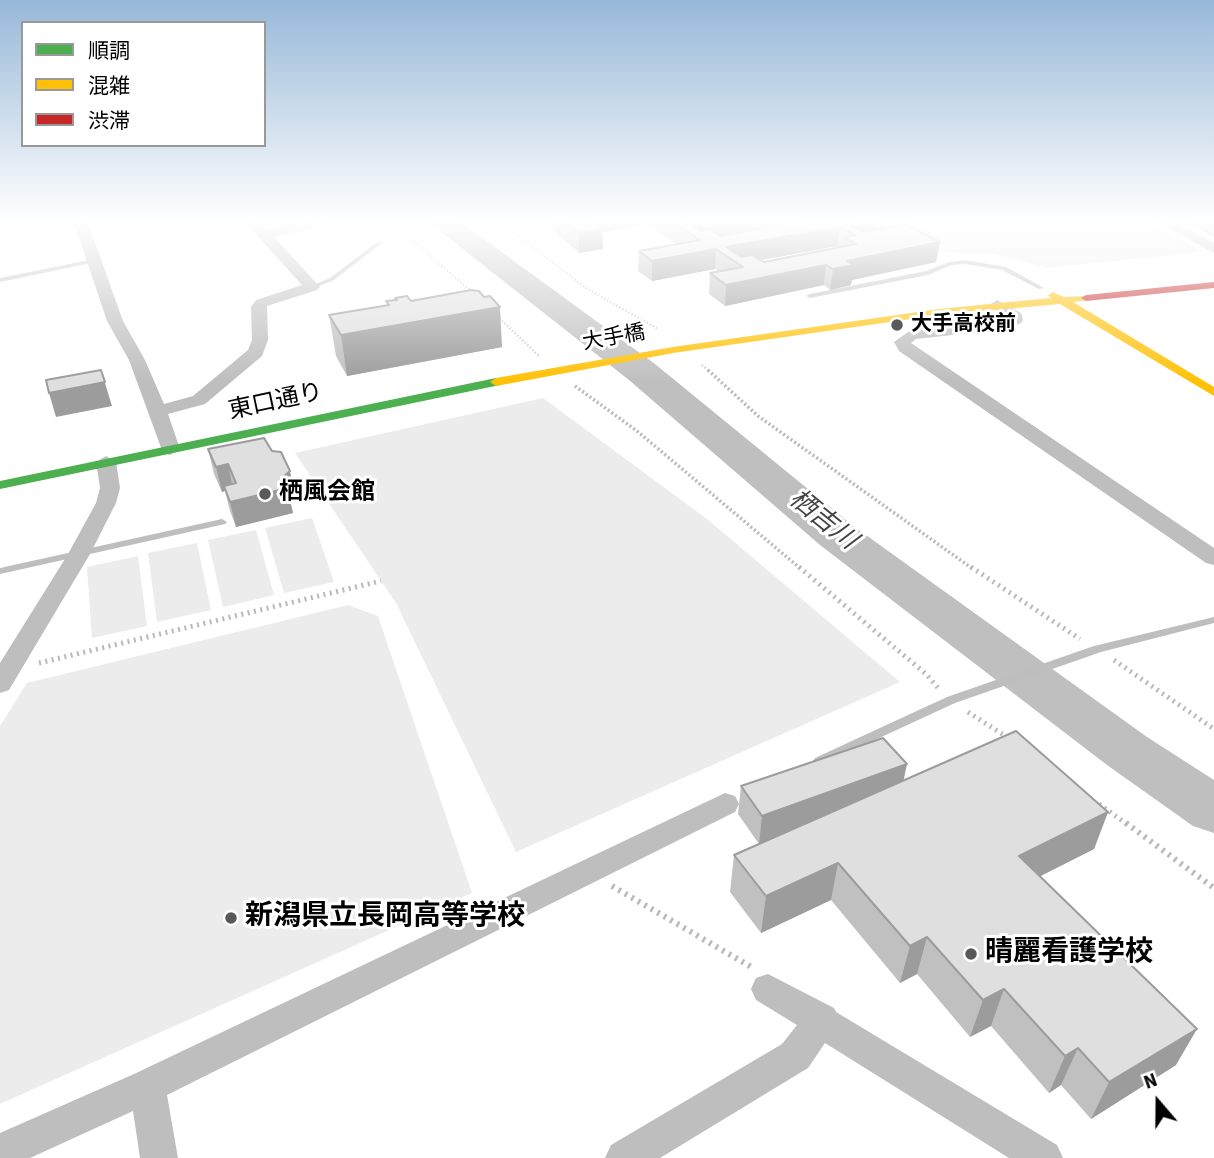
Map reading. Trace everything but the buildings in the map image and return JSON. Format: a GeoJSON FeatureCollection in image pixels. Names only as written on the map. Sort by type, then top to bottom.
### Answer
{"type":"FeatureCollection","features":[{"type":"Feature","properties":{"kind":"street"},"geometry":{"type":"LineString","coordinates":[[99,274],[115,321],[137,360],[168,441]]}},
{"type":"Feature","properties":{"kind":"street"},"geometry":{"type":"LineString","coordinates":[[158,411],[199,400],[256,352],[260,340],[261,303],[312,287],[299,274]]}},
{"type":"Feature","properties":{"kind":"street"},"geometry":{"type":"LineString","coordinates":[[658,334],[1041,288],[1202,274]]}},
{"type":"Feature","properties":{"kind":"street"},"geometry":{"type":"LineString","coordinates":[[997,305],[1214,285]]}},
{"type":"Feature","properties":{"kind":"street"},"geometry":{"type":"LineString","coordinates":[[1041,288],[1214,392]]}},
{"type":"Feature","properties":{"kind":"street"},"geometry":{"type":"LineString","coordinates":[[997,305],[1015,316],[1015,320],[1007,324],[911,335],[902,342],[1214,558]]}},
{"type":"Feature","properties":{"kind":"street","name":"大手橋"},"geometry":{"type":"LineString","coordinates":[[564,375],[673,350],[997,305]]}},
{"type":"Feature","properties":{"kind":"street","name":"大手橋"},"geometry":{"type":"LineString","coordinates":[[550,359],[658,334]]}},
{"type":"Feature","properties":{"kind":"street","name":"東口通り"},"geometry":{"type":"LineString","coordinates":[[0,485],[106,462],[168,441],[550,359]]}},
{"type":"Feature","properties":{"kind":"street","name":"東口通り"},"geometry":{"type":"LineString","coordinates":[[0,468],[564,375]]}},
{"type":"Feature","properties":{"kind":"street"},"geometry":{"type":"LineString","coordinates":[[4,677],[79,554],[106,503],[110,488],[106,462]]}},
{"type":"Feature","properties":{"kind":"street"},"geometry":{"type":"LineString","coordinates":[[0,1152],[147,1086],[731,801]]}},
{"type":"Feature","properties":{"kind":"street"},"geometry":{"type":"LineString","coordinates":[[768,989],[822,1019],[1044,1158]]}},
{"type":"Feature","properties":{"kind":"street"},"geometry":{"type":"LineString","coordinates":[[624,1158],[795,1056],[822,1019]]}},
{"type":"Feature","properties":{"kind":"street"},"geometry":{"type":"LineString","coordinates":[[147,1086],[159,1158]]}},
{"type":"Feature","properties":{"kind":"lane"},"geometry":{"type":"LineString","coordinates":[[0,280],[29,274]]}},
{"type":"Feature","properties":{"kind":"lane"},"geometry":{"type":"LineString","coordinates":[[312,287],[338,274]]}},
{"type":"Feature","properties":{"kind":"lane"},"geometry":{"type":"LineString","coordinates":[[810,296],[923,274]]}},
{"type":"Feature","properties":{"kind":"lane"},"geometry":{"type":"LineString","coordinates":[[1015,274],[1041,288]]}},
{"type":"Feature","properties":{"kind":"lane"},"geometry":{"type":"LineString","coordinates":[[0,571],[222,522]]}},
{"type":"Feature","properties":{"kind":"lane"},"geometry":{"type":"LineString","coordinates":[[800,769],[958,698],[1086,647],[1214,620]]}},
{"type":"Feature","properties":{"kind":"path"},"geometry":{"type":"LineString","coordinates":[[451,274],[473,293]]}},
{"type":"Feature","properties":{"kind":"path"},"geometry":{"type":"LineString","coordinates":[[568,274],[658,334]]}},
{"type":"Feature","properties":{"kind":"path"},"geometry":{"type":"LineString","coordinates":[[492,312],[533,350]]}},
{"type":"Feature","properties":{"kind":"path"},"geometry":{"type":"LineString","coordinates":[[699,363],[724,382],[758,416],[1086,647]]}},
{"type":"Feature","properties":{"kind":"path"},"geometry":{"type":"LineString","coordinates":[[564,375],[636,431],[926,674],[941,692]]}},
{"type":"Feature","properties":{"kind":"path"},"geometry":{"type":"LineString","coordinates":[[4,677],[382,581]]}},
{"type":"Feature","properties":{"kind":"path"},"geometry":{"type":"LineString","coordinates":[[1113,660],[1214,729]]}},
{"type":"Feature","properties":{"kind":"path"},"geometry":{"type":"LineString","coordinates":[[965,710],[1021,747]]}},
{"type":"Feature","properties":{"kind":"path"},"geometry":{"type":"LineString","coordinates":[[1095,802],[1214,888]]}},
{"type":"Feature","properties":{"kind":"path"},"geometry":{"type":"LineString","coordinates":[[606,883],[754,970],[768,989]]}},
{"type":"Feature","properties":{"kind":"shaded area"},"geometry":{"type":"Polygon","coordinates":[[[543,398],[707,519],[900,682],[516,852],[396,603],[295,453],[543,398]]]}},
{"type":"Feature","properties":{"kind":"shaded area"},"geometry":{"type":"Polygon","coordinates":[[[312,518],[334,582],[284,593],[265,528],[312,518]]]}},
{"type":"Feature","properties":{"kind":"shaded area"},"geometry":{"type":"Polygon","coordinates":[[[256,530],[274,595],[223,607],[208,540],[256,530]]]}},
{"type":"Feature","properties":{"kind":"shaded area"},"geometry":{"type":"Polygon","coordinates":[[[197,543],[211,610],[157,622],[148,553],[197,543]]]}},
{"type":"Feature","properties":{"kind":"shaded area"},"geometry":{"type":"Polygon","coordinates":[[[138,556],[147,626],[92,638],[87,567],[138,556]]]}},
{"type":"Feature","properties":{"kind":"shaded area"},"geometry":{"type":"Polygon","coordinates":[[[348,605],[378,616],[472,893],[0,1104],[0,726],[27,683],[348,605]]]}},
{"type":"Feature","properties":{"kind":"waterway","name":"栖吉川"},"geometry":{"type":"LineString","coordinates":[[512,274],[642,372],[836,535],[1127,751],[1214,810]]}},
{"type":"Feature","properties":{"kind":"traffic: fast"},"geometry":{"type":"LineString","coordinates":[[0,485],[496,382]]}},
{"type":"Feature","properties":{"kind":"traffic: slow"},"geometry":{"type":"LineString","coordinates":[[1053,295],[1214,392]]}},
{"type":"Feature","properties":{"kind":"traffic: slow"},"geometry":{"type":"LineString","coordinates":[[496,382],[673,350],[939,312],[1086,298]]}},
{"type":"Feature","properties":{"kind":"traffic: jam"},"geometry":{"type":"LineString","coordinates":[[1086,298],[1214,285]]}},
{"type":"Feature","properties":{"kind":"place","name":"大手高校前"},"geometry":{"type":"Point","coordinates":[897,325]}},
{"type":"Feature","properties":{"kind":"place","name":"栖風会館"},"geometry":{"type":"Point","coordinates":[265,494]}},
{"type":"Feature","properties":{"kind":"place","name":"新潟県立長岡高等学校"},"geometry":{"type":"Point","coordinates":[231,918]}},
{"type":"Feature","properties":{"kind":"place","name":"晴麗看護学校"},"geometry":{"type":"Point","coordinates":[971,954]}}]}
